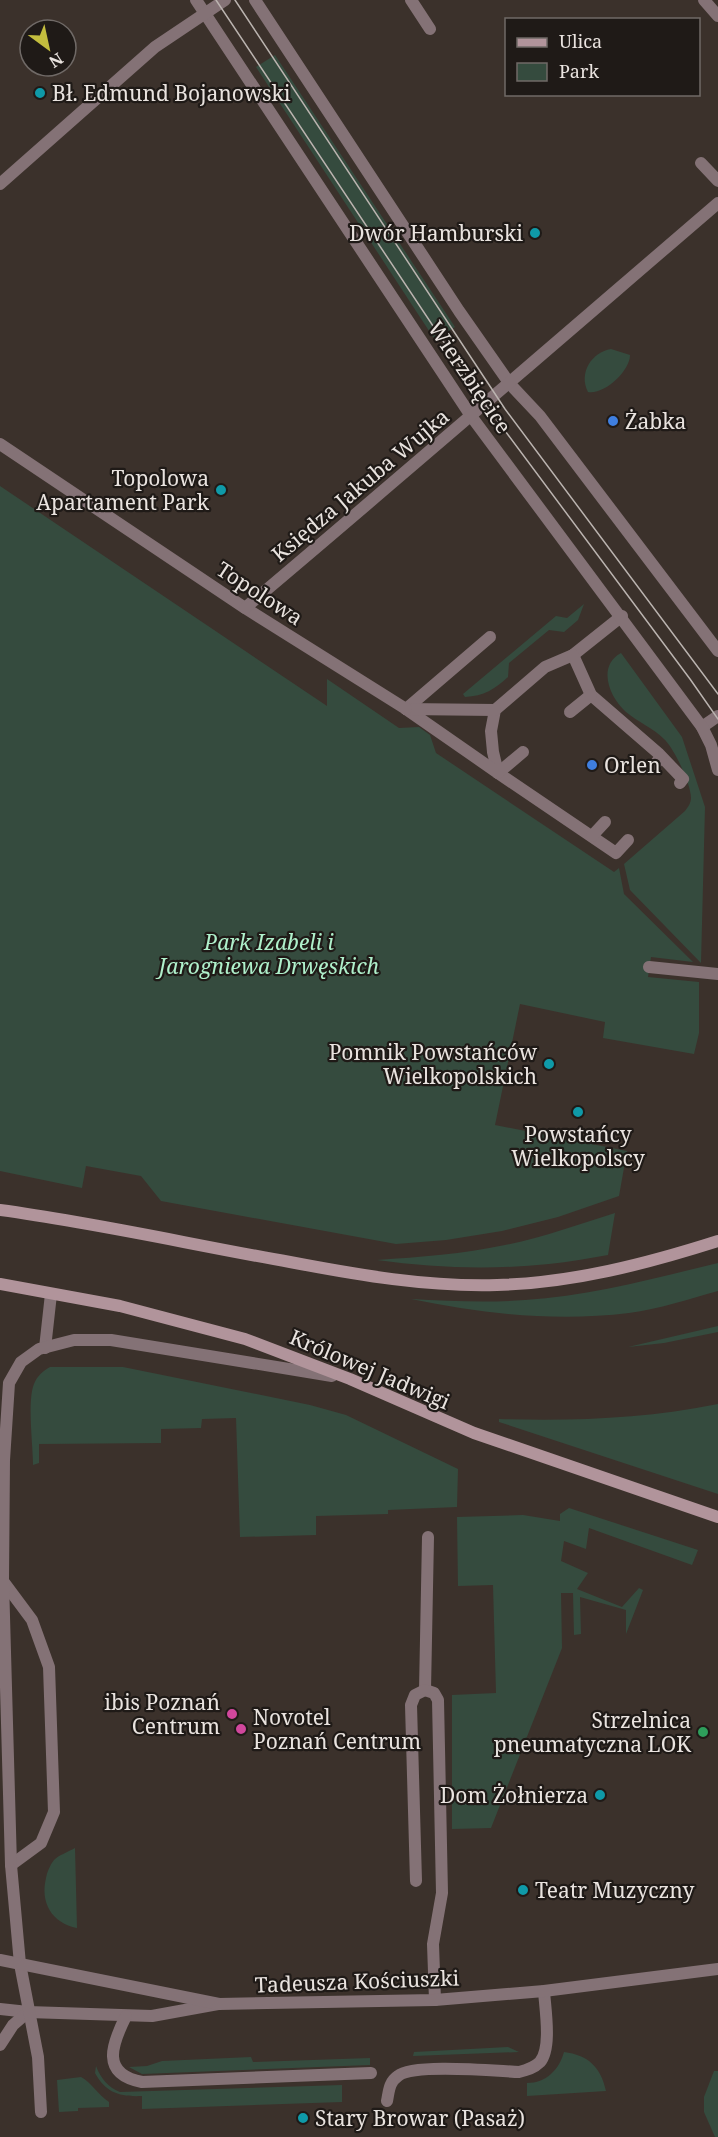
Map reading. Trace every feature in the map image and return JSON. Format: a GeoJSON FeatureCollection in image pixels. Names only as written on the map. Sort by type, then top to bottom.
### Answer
{"type":"FeatureCollection","features":[{"type":"Feature","properties":{"kind":"street","name":"Wierzbięcice"},"geometry":{"type":"LineString","coordinates":[[196,0],[471,416],[622,616],[702,727],[711,745],[718,770]]}},
{"type":"Feature","properties":{"kind":"street"},"geometry":{"type":"LineString","coordinates":[[0,184],[155,46],[225,0]]}},
{"type":"Feature","properties":{"kind":"street","name":"Wierzbięcice"},"geometry":{"type":"LineString","coordinates":[[255,0],[459,311],[510,384],[540,416],[718,651]]}},
{"type":"Feature","properties":{"kind":"street"},"geometry":{"type":"LineString","coordinates":[[411,0],[430,29]]}},
{"type":"Feature","properties":{"kind":"street"},"geometry":{"type":"LineString","coordinates":[[704,0],[718,16]]}},
{"type":"Feature","properties":{"kind":"street"},"geometry":{"type":"LineString","coordinates":[[701,163],[718,181]]}},
{"type":"Feature","properties":{"kind":"street","name":"Księdza Jakuba Wujka"},"geometry":{"type":"LineString","coordinates":[[245,608],[510,384],[718,203]]}},
{"type":"Feature","properties":{"kind":"street","name":"Topolowa"},"geometry":{"type":"LineString","coordinates":[[0,444],[245,608],[406,709],[616,853],[628,840]]}},
{"type":"Feature","properties":{"kind":"street"},"geometry":{"type":"LineString","coordinates":[[523,752],[498,773],[491,731],[495,710],[545,667],[573,655],[622,616]]}},
{"type":"Feature","properties":{"kind":"street"},"geometry":{"type":"LineString","coordinates":[[406,709],[490,637]]}},
{"type":"Feature","properties":{"kind":"street"},"geometry":{"type":"LineString","coordinates":[[573,655],[591,695],[662,757],[683,779],[681,783]]}},
{"type":"Feature","properties":{"kind":"street"},"geometry":{"type":"LineString","coordinates":[[570,712],[591,695]]}},
{"type":"Feature","properties":{"kind":"street"},"geometry":{"type":"LineString","coordinates":[[406,709],[495,710]]}},
{"type":"Feature","properties":{"kind":"street"},"geometry":{"type":"LineString","coordinates":[[702,727],[718,716]]}},
{"type":"Feature","properties":{"kind":"street"},"geometry":{"type":"LineString","coordinates":[[651,768],[662,757]]}},
{"type":"Feature","properties":{"kind":"street"},"geometry":{"type":"LineString","coordinates":[[592,836],[605,822]]}},
{"type":"Feature","properties":{"kind":"street"},"geometry":{"type":"LineString","coordinates":[[649,967],[718,974]]}},
{"type":"Feature","properties":{"kind":"street"},"geometry":{"type":"LineString","coordinates":[[0,1210],[351,1274],[441,1284],[498,1285],[584,1276],[625,1268],[718,1241]]}},
{"type":"Feature","properties":{"kind":"street","name":"Królowej Jadwigi"},"geometry":{"type":"LineString","coordinates":[[0,1284],[120,1306],[245,1339],[350,1379],[474,1433],[718,1517]]}},
{"type":"Feature","properties":{"kind":"street"},"geometry":{"type":"LineString","coordinates":[[45,1348],[51,1294]]}},
{"type":"Feature","properties":{"kind":"street"},"geometry":{"type":"LineString","coordinates":[[41,2112],[38,2057],[20,1964],[11,1865],[2,1613],[4,1460],[9,1383],[21,1362],[39,1349],[74,1340],[111,1340],[350,1379]]}},
{"type":"Feature","properties":{"kind":"street"},"geometry":{"type":"LineString","coordinates":[[425,1690],[428,1537]]}},
{"type":"Feature","properties":{"kind":"street"},"geometry":{"type":"LineString","coordinates":[[3,1581],[32,1620],[49,1667],[54,1812],[40,1843],[11,1865]]}},
{"type":"Feature","properties":{"kind":"street"},"geometry":{"type":"LineString","coordinates":[[416,1881],[411,1705],[415,1695],[425,1690],[434,1692],[438,1700],[442,1893],[433,1944],[435,2000]]}},
{"type":"Feature","properties":{"kind":"street","name":"Tadeusza Kościuszki"},"geometry":{"type":"LineString","coordinates":[[0,1960],[219,2004],[435,2000],[544,1991],[718,1969]]}},
{"type":"Feature","properties":{"kind":"street"},"geometry":{"type":"LineString","coordinates":[[387,2101],[390,2085],[399,2074],[417,2069],[519,2072],[532,2068],[541,2061],[545,2052],[544,1991]]}},
{"type":"Feature","properties":{"kind":"street"},"geometry":{"type":"LineString","coordinates":[[0,2009],[152,2016],[219,2004]]}},
{"type":"Feature","properties":{"kind":"street"},"geometry":{"type":"LineString","coordinates":[[0,2045],[13,2025],[28,2012]]}},
{"type":"Feature","properties":{"kind":"street"},"geometry":{"type":"LineString","coordinates":[[126,2016],[112,2050],[118,2071],[126,2079],[142,2082],[371,2073]]}},
{"type":"Feature","properties":{"kind":"green space"},"geometry":{"type":"Polygon","coordinates":[[[275,55],[455,327],[435,340],[256,67],[275,55]]]}},
{"type":"Feature","properties":{"kind":"green space"},"geometry":{"type":"Polygon","coordinates":[[[611,349],[630,355],[626,368],[608,386],[601,390],[588,392],[585,378],[589,364],[598,354],[611,349]]]}},
{"type":"Feature","properties":{"kind":"green space","name":"Park Izabeli i Jarogniewa Drwęskich"},"geometry":{"type":"Polygon","coordinates":[[[0,486],[327,706],[327,679],[399,728],[419,727],[430,735],[436,753],[614,872],[619,868],[624,894],[693,962],[651,957],[648,977],[699,982],[699,1033],[694,1054],[603,1038],[605,1022],[520,1004],[495,1125],[627,1151],[619,1196],[558,1217],[502,1231],[446,1240],[396,1244],[161,1201],[141,1176],[86,1166],[82,1188],[0,1171],[0,486]]]}},
{"type":"Feature","properties":{"kind":"green space"},"geometry":{"type":"Polygon","coordinates":[[[584,604],[578,620],[564,632],[549,630],[509,663],[508,677],[498,685],[484,693],[465,697],[463,694],[556,616],[567,618],[584,604]]]}},
{"type":"Feature","properties":{"kind":"green space"},"geometry":{"type":"Polygon","coordinates":[[[621,653],[682,737],[705,807],[701,963],[630,890],[624,864],[685,811],[691,798],[685,776],[668,744],[626,712],[611,690],[608,682],[609,666],[621,653]]]}},
{"type":"Feature","properties":{"kind":"green space"},"geometry":{"type":"Polygon","coordinates":[[[615,1213],[608,1255],[556,1263],[506,1267],[420,1265],[377,1260],[457,1253],[505,1245],[547,1235],[615,1213]]]}},
{"type":"Feature","properties":{"kind":"green space"},"geometry":{"type":"Polygon","coordinates":[[[718,1263],[718,1291],[629,1313],[574,1317],[520,1315],[465,1309],[411,1299],[482,1302],[549,1298],[622,1286],[718,1263]]]}},
{"type":"Feature","properties":{"kind":"green space"},"geometry":{"type":"Polygon","coordinates":[[[718,1326],[718,1332],[664,1343],[628,1347],[718,1326]]]}},
{"type":"Feature","properties":{"kind":"green space"},"geometry":{"type":"Polygon","coordinates":[[[50,1367],[123,1367],[310,1405],[346,1415],[458,1469],[457,1507],[388,1510],[388,1514],[316,1516],[316,1535],[240,1537],[236,1418],[202,1419],[201,1428],[161,1429],[161,1443],[39,1444],[39,1463],[33,1465],[32,1392],[37,1379],[50,1367]]]}},
{"type":"Feature","properties":{"kind":"green space"},"geometry":{"type":"Polygon","coordinates":[[[718,1404],[718,1494],[499,1422],[499,1419],[554,1420],[636,1416],[718,1404]]]}},
{"type":"Feature","properties":{"kind":"green space"},"geometry":{"type":"Polygon","coordinates":[[[569,1508],[698,1550],[692,1565],[589,1528],[586,1549],[564,1541],[561,1561],[588,1573],[577,1589],[622,1607],[639,1588],[643,1590],[626,1634],[626,1610],[580,1597],[581,1634],[574,1635],[573,1593],[561,1593],[562,1648],[491,1828],[452,1829],[452,1695],[496,1693],[493,1585],[458,1586],[457,1517],[523,1515],[560,1521],[560,1514],[569,1508]]]}},
{"type":"Feature","properties":{"kind":"green space"},"geometry":{"type":"Polygon","coordinates":[[[75,1848],[77,1928],[55,1917],[45,1896],[46,1878],[51,1864],[58,1857],[75,1848]]]}},
{"type":"Feature","properties":{"kind":"green space"},"geometry":{"type":"Polygon","coordinates":[[[508,2047],[519,2052],[413,2056],[414,2052],[508,2047]]]}},
{"type":"Feature","properties":{"kind":"green space"},"geometry":{"type":"Polygon","coordinates":[[[564,2052],[587,2059],[601,2075],[606,2091],[527,2096],[527,2083],[540,2081],[551,2074],[559,2064],[564,2052]]]}},
{"type":"Feature","properties":{"kind":"green space"},"geometry":{"type":"Polygon","coordinates":[[[251,2057],[253,2062],[370,2058],[370,2065],[142,2074],[129,2067],[147,2066],[162,2061],[251,2057]]]}},
{"type":"Feature","properties":{"kind":"green space"},"geometry":{"type":"Polygon","coordinates":[[[96,2066],[105,2082],[120,2092],[342,2085],[342,2102],[142,2109],[142,2096],[127,2096],[109,2089],[95,2073],[96,2066]]]}},
{"type":"Feature","properties":{"kind":"green space"},"geometry":{"type":"Polygon","coordinates":[[[714,2071],[718,2071],[718,2137],[715,2137],[704,2112],[704,2097],[714,2071]]]}},
{"type":"Feature","properties":{"kind":"green space"},"geometry":{"type":"Polygon","coordinates":[[[81,2077],[109,2102],[109,2107],[78,2108],[78,2111],[59,2112],[57,2080],[81,2077]]]}},
{"type":"Feature","properties":{"kind":"tram line"},"geometry":{"type":"LineString","coordinates":[[216,0],[485,404],[718,719]]}},
{"type":"Feature","properties":{"kind":"tram line"},"geometry":{"type":"LineString","coordinates":[[235,0],[505,409],[718,694]]}},
{"type":"Feature","properties":{"kind":"place","name":"Bł. Edmund Bojanowski"},"geometry":{"type":"Point","coordinates":[40,93]}},
{"type":"Feature","properties":{"kind":"place","name":"Dwór Hamburski"},"geometry":{"type":"Point","coordinates":[535,233]}},
{"type":"Feature","properties":{"kind":"place","name":"Żabka"},"geometry":{"type":"Point","coordinates":[613,421]}},
{"type":"Feature","properties":{"kind":"place","name":"Topolowa Apartament Park"},"geometry":{"type":"Point","coordinates":[221,490]}},
{"type":"Feature","properties":{"kind":"place","name":"Orlen"},"geometry":{"type":"Point","coordinates":[592,765]}},
{"type":"Feature","properties":{"kind":"place","name":"Pomnik Powstańców Wielkopolskich"},"geometry":{"type":"Point","coordinates":[549,1064]}},
{"type":"Feature","properties":{"kind":"place","name":"Powstańcy Wielkopolscy"},"geometry":{"type":"Point","coordinates":[578,1112]}},
{"type":"Feature","properties":{"kind":"place","name":"ibis Poznań Centrum"},"geometry":{"type":"Point","coordinates":[232,1714]}},
{"type":"Feature","properties":{"kind":"place","name":"Novotel Poznań Centrum"},"geometry":{"type":"Point","coordinates":[241,1729]}},
{"type":"Feature","properties":{"kind":"place","name":"Strzelnica pneumatyczna LOK"},"geometry":{"type":"Point","coordinates":[703,1732]}},
{"type":"Feature","properties":{"kind":"place","name":"Dom Żołnierza"},"geometry":{"type":"Point","coordinates":[600,1795]}},
{"type":"Feature","properties":{"kind":"place","name":"Teatr Muzyczny"},"geometry":{"type":"Point","coordinates":[523,1890]}},
{"type":"Feature","properties":{"kind":"place","name":"Stary Browar (Pasaż)"},"geometry":{"type":"Point","coordinates":[303,2118]}}]}
